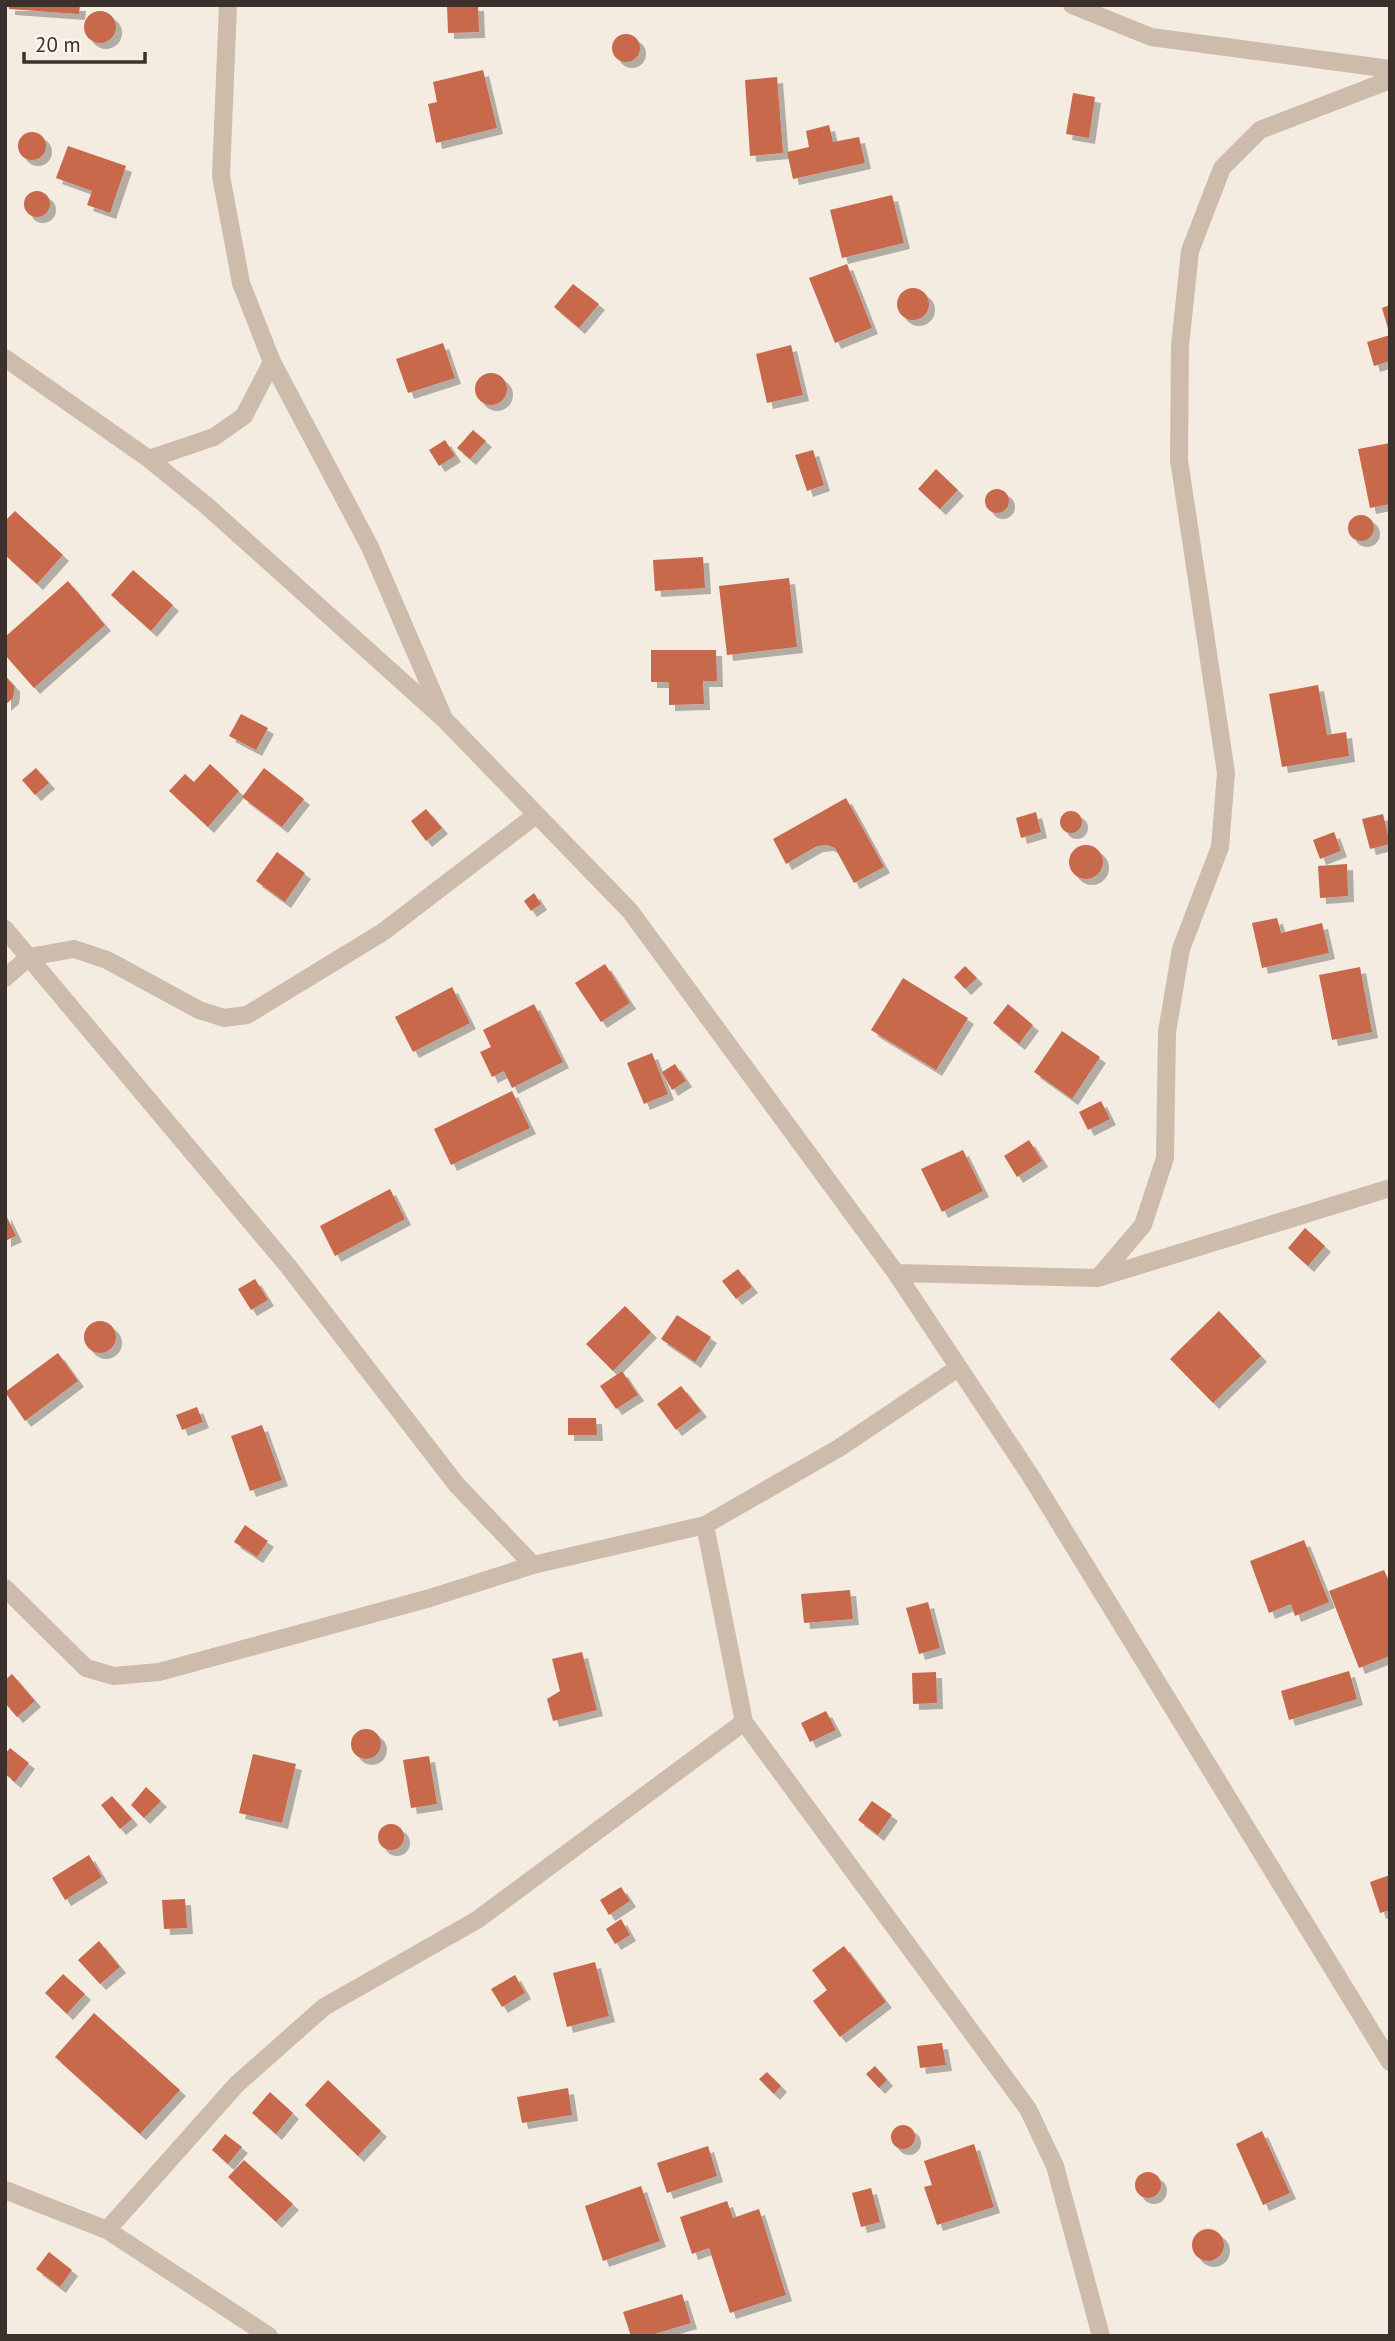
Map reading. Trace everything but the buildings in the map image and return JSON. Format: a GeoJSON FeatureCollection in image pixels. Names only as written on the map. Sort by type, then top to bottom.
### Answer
{"type":"FeatureCollection","features":[{"type":"Feature","properties":{"kind":"street"},"geometry":{"type":"LineString","coordinates":[[229,5],[221,176],[241,283],[272,362],[370,547],[444,719]]}},
{"type":"Feature","properties":{"kind":"street"},"geometry":{"type":"LineString","coordinates":[[1072,5],[1151,37],[1390,69]]}},
{"type":"Feature","properties":{"kind":"street"},"geometry":{"type":"LineString","coordinates":[[1098,1278],[1143,1226],[1165,1158],[1167,1032],[1181,949],[1220,847],[1226,773],[1180,460],[1180,346],[1190,251],[1222,168],[1260,130],[1390,80]]}},
{"type":"Feature","properties":{"kind":"street"},"geometry":{"type":"LineString","coordinates":[[5,358],[149,459],[207,506],[444,719],[630,911],[897,1273],[1030,1475],[1390,2062]]}},
{"type":"Feature","properties":{"kind":"street"},"geometry":{"type":"LineString","coordinates":[[149,459],[214,437],[244,416],[272,362]]}},
{"type":"Feature","properties":{"kind":"street"},"geometry":{"type":"LineString","coordinates":[[5,978],[29,957],[74,949],[107,960],[199,1010],[224,1018],[247,1016],[383,932],[536,816]]}},
{"type":"Feature","properties":{"kind":"street"},"geometry":{"type":"LineString","coordinates":[[5,929],[288,1266],[456,1484],[533,1565]]}},
{"type":"Feature","properties":{"kind":"street"},"geometry":{"type":"LineString","coordinates":[[897,1273],[1098,1278],[1390,1188]]}},
{"type":"Feature","properties":{"kind":"street"},"geometry":{"type":"LineString","coordinates":[[5,1588],[86,1668],[114,1676],[159,1672],[430,1598],[533,1565],[705,1525],[839,1448],[958,1368]]}},
{"type":"Feature","properties":{"kind":"street"},"geometry":{"type":"LineString","coordinates":[[705,1525],[744,1722],[1028,2109],[1055,2166],[1101,2336]]}},
{"type":"Feature","properties":{"kind":"street"},"geometry":{"type":"LineString","coordinates":[[107,2230],[237,2084],[324,2007],[477,1920],[744,1722]]}},
{"type":"Feature","properties":{"kind":"street"},"geometry":{"type":"LineString","coordinates":[[5,2190],[107,2230],[269,2336]]}}]}
